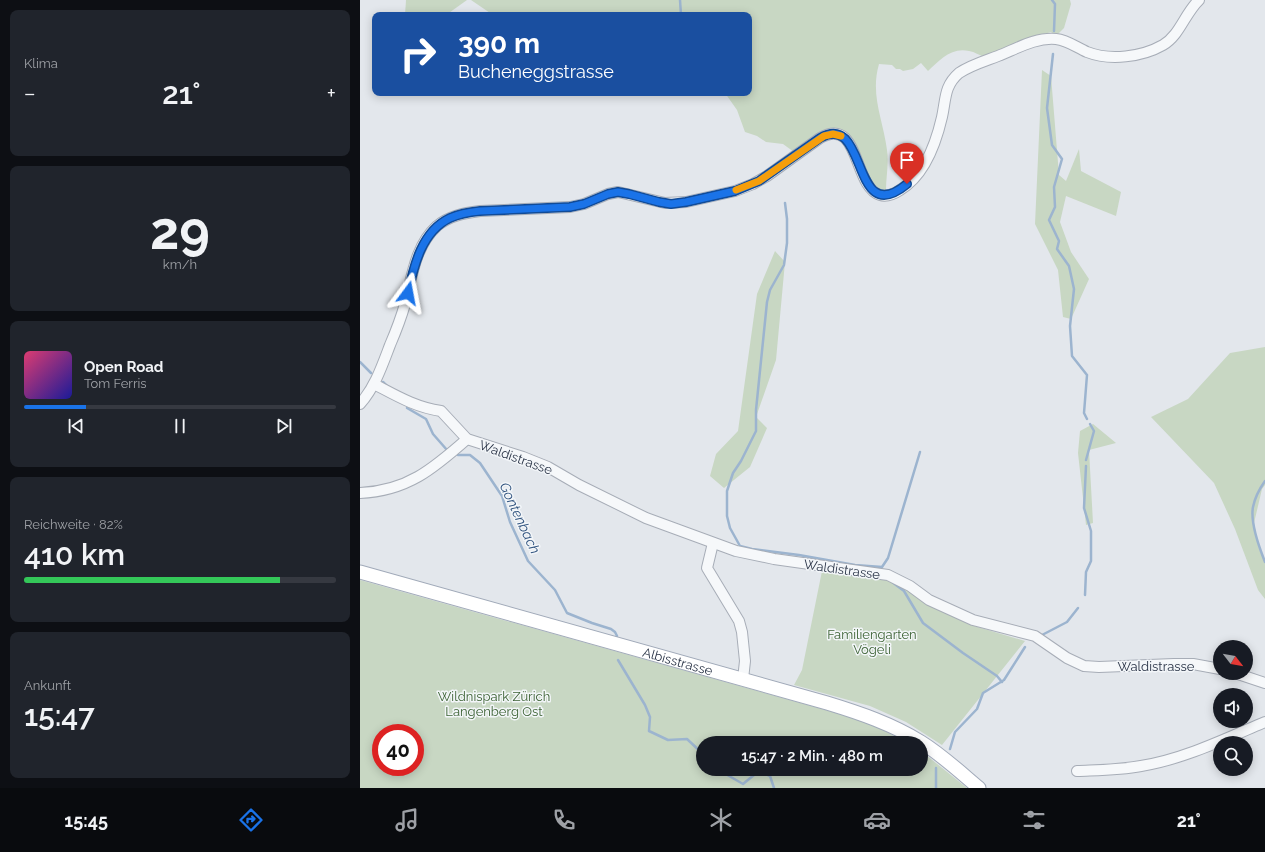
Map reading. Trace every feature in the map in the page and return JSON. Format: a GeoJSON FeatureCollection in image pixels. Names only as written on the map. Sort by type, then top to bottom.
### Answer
{"type":"FeatureCollection","features":[{"type":"Feature","properties":{"kind":"main road","name":"Albisstrasse"},"geometry":{"type":"LineString","coordinates":[[360,572],[834,705],[884,722],[921,742],[978,788]]}},
{"type":"Feature","properties":{"kind":"street"},"geometry":{"type":"LineString","coordinates":[[360,404],[374,384],[400,320],[413,270],[420,252],[433,231],[450,218],[466,213],[480,211],[577,206],[608,194],[618,192],[664,203],[686,202],[735,191],[753,184],[767,176],[820,138],[833,134],[842,136],[849,142],[871,189],[878,194],[891,195],[912,180],[926,159],[940,125],[947,87],[959,73],[1024,45],[1047,39],[1062,40],[1085,51],[1102,56],[1115,57],[1143,52],[1160,46],[1171,39],[1199,0]]}},
{"type":"Feature","properties":{"kind":"street","name":"Waldistrasse"},"geometry":{"type":"LineString","coordinates":[[374,384],[409,403],[428,409],[441,411],[467,439],[524,457],[548,467],[579,485],[646,518],[736,551],[774,559],[888,575],[910,586],[930,600],[973,620],[1035,636],[1067,658],[1084,666],[1193,664],[1213,668]]}},
{"type":"Feature","properties":{"kind":"street","name":"Waldistrasse"},"geometry":{"type":"LineString","coordinates":[[360,494],[390,489],[415,479],[432,469],[467,439]]}},
{"type":"Feature","properties":{"kind":"street"},"geometry":{"type":"LineString","coordinates":[[713,543],[708,568],[738,621],[742,632],[745,661],[743,679]]}},
{"type":"Feature","properties":{"kind":"street"},"geometry":{"type":"LineString","coordinates":[[1253,679],[1265,683]]}},
{"type":"Feature","properties":{"kind":"street"},"geometry":{"type":"LineString","coordinates":[[1077,771],[1123,769],[1144,765],[1202,749],[1265,722]]}},
{"type":"Feature","properties":{"kind":"green space"},"geometry":{"type":"Polygon","coordinates":[[[406,0],[467,0],[450,12],[405,12],[406,0]]]}},
{"type":"Feature","properties":{"kind":"green space"},"geometry":{"type":"Polygon","coordinates":[[[471,0],[1070,0],[1071,4],[1064,28],[1056,36],[1051,32],[984,57],[971,51],[957,51],[946,55],[928,71],[921,63],[913,69],[903,71],[896,69],[892,65],[879,64],[876,86],[878,107],[888,155],[886,190],[877,188],[871,182],[866,173],[855,142],[849,135],[840,130],[825,130],[813,137],[794,152],[783,144],[766,142],[757,136],[745,132],[737,110],[727,96],[752,96],[752,12],[489,12],[471,0]]]}},
{"type":"Feature","properties":{"kind":"green space"},"geometry":{"type":"Polygon","coordinates":[[[1042,70],[1051,76],[1059,175],[1066,181],[1079,149],[1081,171],[1121,192],[1116,216],[1066,196],[1060,222],[1071,252],[1089,279],[1071,319],[1063,317],[1058,270],[1035,224],[1042,70]]]}},
{"type":"Feature","properties":{"kind":"green space"},"geometry":{"type":"Polygon","coordinates":[[[775,251],[785,262],[776,360],[756,417],[767,428],[750,467],[724,488],[710,476],[716,454],[738,431],[757,294],[775,251]]]}},
{"type":"Feature","properties":{"kind":"green space"},"geometry":{"type":"Polygon","coordinates":[[[1265,347],[1265,485],[1262,489],[1254,523],[1259,549],[1265,560],[1265,599],[1258,590],[1235,529],[1214,483],[1151,417],[1188,399],[1230,353],[1265,347]]]}},
{"type":"Feature","properties":{"kind":"green space"},"geometry":{"type":"Polygon","coordinates":[[[1093,424],[1116,443],[1089,450],[1093,523],[1086,525],[1078,453],[1080,431],[1093,424]]]}},
{"type":"Feature","properties":{"kind":"green space","name":"Familiengarten Vögeli"},"geometry":{"type":"Polygon","coordinates":[[[822,571],[889,579],[926,602],[971,625],[1025,641],[942,745],[906,722],[870,706],[794,685],[802,670],[822,571]]]}},
{"type":"Feature","properties":{"kind":"green space","name":"Wildnispark Zürich Langenberg Ost"},"geometry":{"type":"Polygon","coordinates":[[[360,580],[854,718],[894,736],[696,736],[696,776],[928,776],[928,757],[967,788],[360,788],[360,580]]]}},
{"type":"Feature","properties":{"kind":"waterway"},"geometry":{"type":"LineString","coordinates":[[680,0],[681,12]]}},
{"type":"Feature","properties":{"kind":"waterway"},"geometry":{"type":"LineString","coordinates":[[1052,0],[1055,4],[1054,31]]}},
{"type":"Feature","properties":{"kind":"waterway"},"geometry":{"type":"LineString","coordinates":[[1053,54],[1047,108],[1052,145],[1062,159],[1054,187],[1055,207],[1049,220],[1059,241],[1057,249],[1069,266],[1074,289],[1070,326],[1072,356],[1087,375],[1084,413],[1087,419]]}},
{"type":"Feature","properties":{"kind":"waterway"},"geometry":{"type":"LineString","coordinates":[[785,203],[787,243],[784,265],[770,290],[767,302],[756,410],[756,431],[741,461],[733,473],[727,491],[727,516],[730,528],[740,546],[855,565],[882,567],[888,558],[920,452]]}},
{"type":"Feature","properties":{"kind":"waterway","name":"Gontenbach"},"geometry":{"type":"LineString","coordinates":[[360,362],[371,373]]}},
{"type":"Feature","properties":{"kind":"waterway","name":"Gontenbach"},"geometry":{"type":"LineString","coordinates":[[383,382],[388,387]]}},
{"type":"Feature","properties":{"kind":"waterway","name":"Gontenbach"},"geometry":{"type":"LineString","coordinates":[[407,408],[426,419],[433,434],[447,450]]}},
{"type":"Feature","properties":{"kind":"waterway"},"geometry":{"type":"LineString","coordinates":[[1086,460],[1094,431],[1090,424]]}},
{"type":"Feature","properties":{"kind":"waterway","name":"Gontenbach"},"geometry":{"type":"LineString","coordinates":[[458,455],[470,455],[480,463],[502,496],[510,522],[528,561],[555,590],[567,613],[611,629],[617,636]]}},
{"type":"Feature","properties":{"kind":"waterway"},"geometry":{"type":"LineString","coordinates":[[1085,595],[1086,572],[1091,561],[1091,531],[1084,508],[1086,466]]}},
{"type":"Feature","properties":{"kind":"waterway"},"geometry":{"type":"LineString","coordinates":[[1265,481],[1256,496],[1252,513],[1256,535],[1265,562]]}},
{"type":"Feature","properties":{"kind":"waterway"},"geometry":{"type":"LineString","coordinates":[[892,582],[904,591],[923,623],[997,676],[1002,682]]}},
{"type":"Feature","properties":{"kind":"waterway"},"geometry":{"type":"LineString","coordinates":[[1042,635],[1067,622],[1078,608]]}},
{"type":"Feature","properties":{"kind":"waterway"},"geometry":{"type":"LineString","coordinates":[[950,749],[955,732],[977,709],[983,693],[1004,680],[1025,647]]}},
{"type":"Feature","properties":{"kind":"waterway","name":"Gontenbach"},"geometry":{"type":"LineString","coordinates":[[618,660],[645,705],[650,717],[649,731],[668,740],[687,739],[696,747]]}},
{"type":"Feature","properties":{"kind":"waterway","name":"Gontenbach"},"geometry":{"type":"LineString","coordinates":[[936,768],[936,788]]}},
{"type":"Feature","properties":{"kind":"waterway","name":"Gontenbach"},"geometry":{"type":"LineString","coordinates":[[729,776],[743,784],[753,776]]}},
{"type":"Feature","properties":{"kind":"waterway","name":"Gontenbach"},"geometry":{"type":"LineString","coordinates":[[770,776],[774,788]]}},
{"type":"Feature","properties":{"kind":"slow traffic"},"geometry":{"type":"LineString","coordinates":[[736,190],[742,189],[759,181],[820,138],[829,134],[841,136]]}},
{"type":"Feature","properties":{"kind":"route"},"geometry":{"type":"LineString","coordinates":[[408,293],[416,260],[428,236],[443,222],[457,215],[466,213],[570,207],[584,204],[613,192],[623,192],[664,203],[686,202],[735,191],[753,184],[767,176],[820,138],[829,134],[846,138],[868,185],[874,192],[882,195],[891,195],[907,184]]}}]}
